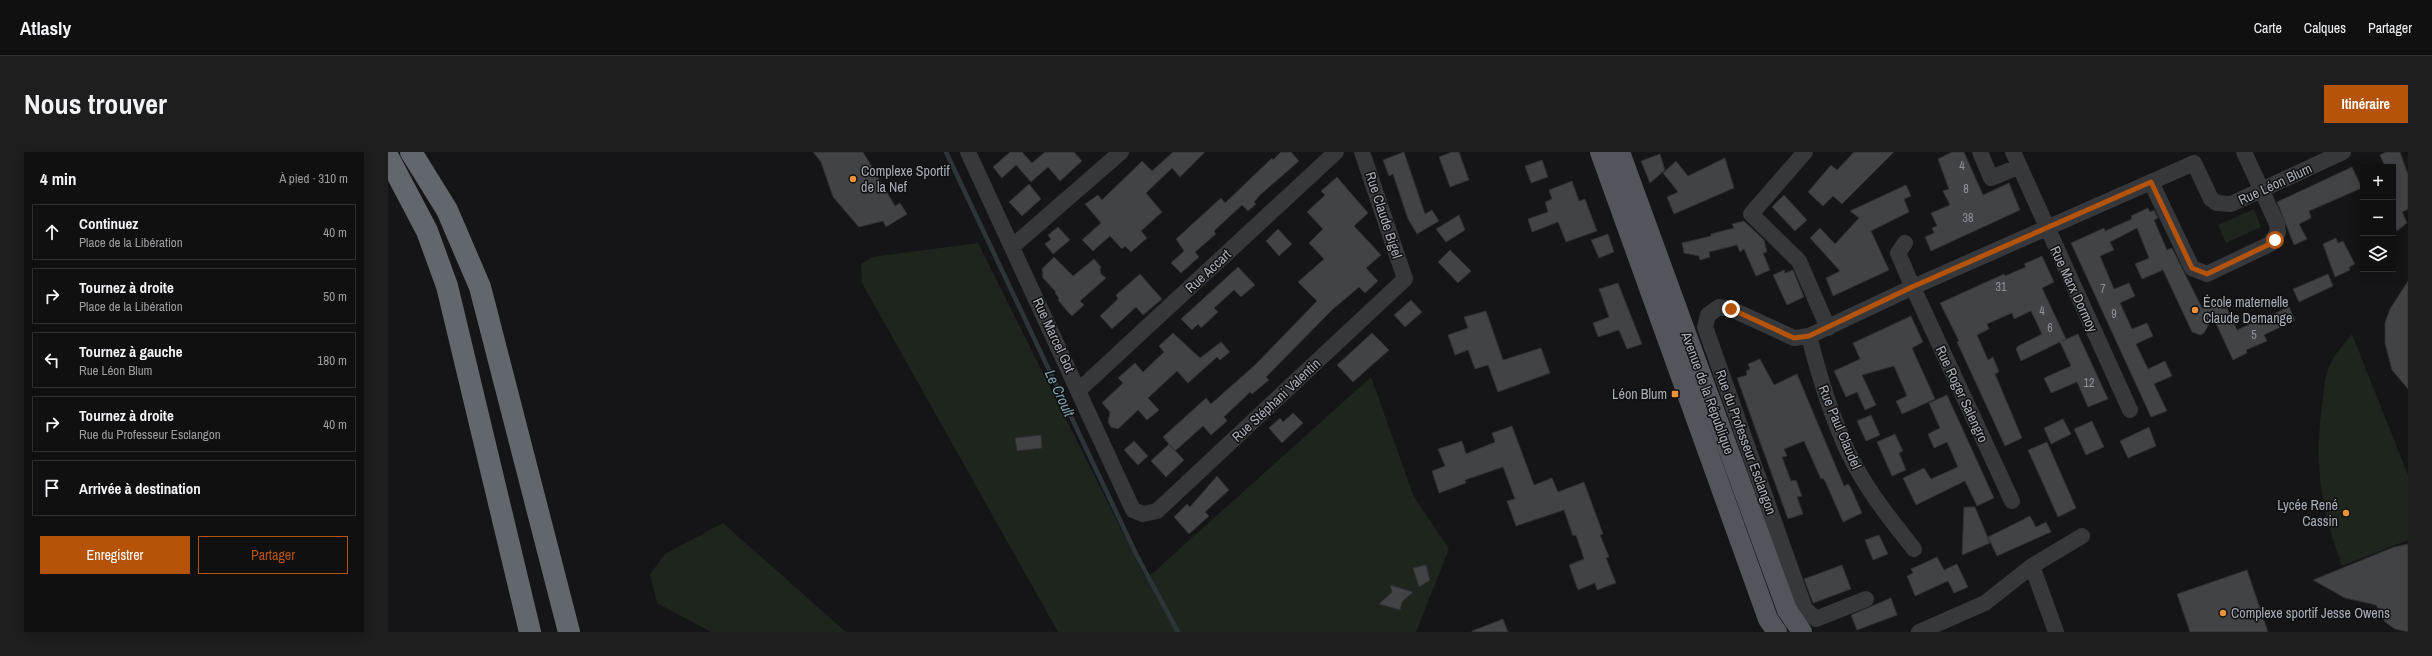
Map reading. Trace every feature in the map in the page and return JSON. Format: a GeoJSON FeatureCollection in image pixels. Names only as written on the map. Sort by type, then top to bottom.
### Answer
{"type":"FeatureCollection","features":[{"type":"Feature","properties":{"kind":"highway"},"geometry":{"type":"LineString","coordinates":[[411,152],[447,210],[480,287],[570,632]]}},
{"type":"Feature","properties":{"kind":"highway"},"geometry":{"type":"LineString","coordinates":[[388,157],[425,225],[447,286],[530,632]]}},
{"type":"Feature","properties":{"kind":"main road","name":"Avenue de la République"},"geometry":{"type":"LineString","coordinates":[[1600,152],[1768,619],[1777,632]]}},
{"type":"Feature","properties":{"kind":"main road","name":"Avenue de la République"},"geometry":{"type":"LineString","coordinates":[[1620,152],[1787,610],[1802,632]]}},
{"type":"Feature","properties":{"kind":"street","name":"Rue Marcel Got"},"geometry":{"type":"LineString","coordinates":[[968,152],[1013,246],[1133,510],[1143,514]]}},
{"type":"Feature","properties":{"kind":"street"},"geometry":{"type":"LineString","coordinates":[[1013,246],[1121,152]]}},
{"type":"Feature","properties":{"kind":"street","name":"Rue Accart"},"geometry":{"type":"LineString","coordinates":[[1079,390],[1336,152]]}},
{"type":"Feature","properties":{"kind":"street","name":"Rue Claude Bigel"},"geometry":{"type":"LineString","coordinates":[[1362,152],[1405,279]]}},
{"type":"Feature","properties":{"kind":"street"},"geometry":{"type":"LineString","coordinates":[[1805,152],[1751,214],[1799,261],[1828,328]]}},
{"type":"Feature","properties":{"kind":"street"},"geometry":{"type":"LineString","coordinates":[[1980,152],[1991,178],[2016,159]]}},
{"type":"Feature","properties":{"kind":"street"},"geometry":{"type":"LineString","coordinates":[[2151,182],[2192,268],[2207,274],[2270,244],[2275,240],[2278,232],[2277,224],[2244,152]]}},
{"type":"Feature","properties":{"kind":"street","name":"Rue Léon Blum"},"geometry":{"type":"LineString","coordinates":[[1809,336],[1912,287],[2151,182],[2191,158],[2211,199],[2218,203],[2232,204],[2343,152]]}},
{"type":"Feature","properties":{"kind":"street","name":"Rue Marx Dormoy"},"geometry":{"type":"LineString","coordinates":[[2016,159],[2046,228],[2130,410]]}},
{"type":"Feature","properties":{"kind":"street","name":"Rue Roger Salengro"},"geometry":{"type":"LineString","coordinates":[[1905,243],[1898,253],[1912,287],[2012,500]]}},
{"type":"Feature","properties":{"kind":"street","name":"Rue Stéphani Valentin"},"geometry":{"type":"LineString","coordinates":[[1143,514],[1157,511],[1405,279]]}},
{"type":"Feature","properties":{"kind":"street","name":"Rue du Professeur Esclangon"},"geometry":{"type":"LineString","coordinates":[[1809,336],[1794,338],[1731,309],[1719,307],[1708,315],[1705,327],[1806,609],[1816,619],[1866,599]]}},
{"type":"Feature","properties":{"kind":"street","name":"Rue Paul Claudel"},"geometry":{"type":"LineString","coordinates":[[1809,336],[1821,385],[1848,452],[1887,515],[1914,549]]}},
{"type":"Feature","properties":{"kind":"street"},"geometry":{"type":"LineString","coordinates":[[1927,630],[1985,603],[2032,566],[2082,536]]}},
{"type":"Feature","properties":{"kind":"street"},"geometry":{"type":"LineString","coordinates":[[2032,566],[2056,632]]}},
{"type":"Feature","properties":{"kind":"shaded area"},"geometry":{"type":"Polygon","coordinates":[[[2254,209],[2261,227],[2226,243],[2218,225],[2254,209]]]}},
{"type":"Feature","properties":{"kind":"shaded area"},"geometry":{"type":"Polygon","coordinates":[[[978,243],[1146,579],[1371,377],[1414,497],[1449,549],[1416,632],[1058,632],[862,283],[861,264],[872,257],[978,243]]]}},
{"type":"Feature","properties":{"kind":"shaded area"},"geometry":{"type":"Polygon","coordinates":[[[2352,334],[2408,475],[2408,540],[2342,566],[2324,505],[2319,468],[2319,448],[2322,405],[2327,372],[2335,356],[2352,334]]]}},
{"type":"Feature","properties":{"kind":"shaded area"},"geometry":{"type":"Polygon","coordinates":[[[723,523],[846,632],[711,632],[657,603],[650,574],[665,554],[723,523]]]}},
{"type":"Feature","properties":{"kind":"building","name":"Complexe Sportif de la Nef"},"geometry":{"type":"Polygon","coordinates":[[[813,152],[863,152],[895,206],[900,203],[907,214],[886,227],[883,221],[859,227],[833,197],[821,162],[813,152]]]}},
{"type":"Feature","properties":{"kind":"building"},"geometry":{"type":"Polygon","coordinates":[[[1010,152],[1022,152],[1032,163],[1045,152],[1074,152],[1082,161],[1060,181],[1048,167],[1031,182],[1016,165],[1002,178],[993,167],[1010,152]]]}},
{"type":"Feature","properties":{"kind":"building"},"geometry":{"type":"Polygon","coordinates":[[[1173,152],[1205,152],[1180,177],[1172,168],[1146,193],[1162,212],[1141,231],[1147,238],[1131,252],[1125,246],[1122,249],[1110,236],[1093,251],[1082,240],[1101,223],[1085,204],[1098,195],[1102,200],[1142,161],[1152,171],[1173,152]]]}},
{"type":"Feature","properties":{"kind":"building"},"geometry":{"type":"Polygon","coordinates":[[[1281,152],[1291,152],[1299,161],[1260,195],[1254,202],[1256,204],[1248,211],[1242,205],[1214,231],[1216,234],[1195,252],[1199,257],[1181,273],[1171,263],[1184,251],[1176,239],[1221,198],[1225,203],[1272,158],[1273,160],[1281,152]]]}},
{"type":"Feature","properties":{"kind":"building"},"geometry":{"type":"Polygon","coordinates":[[[1404,152],[1425,214],[1432,210],[1439,221],[1417,234],[1408,219],[1393,174],[1389,176],[1383,160],[1404,152]]]}},
{"type":"Feature","properties":{"kind":"building"},"geometry":{"type":"Polygon","coordinates":[[[1452,152],[1459,152],[1469,180],[1450,187],[1439,157],[1452,152]]]}},
{"type":"Feature","properties":{"kind":"building"},"geometry":{"type":"Polygon","coordinates":[[[1854,152],[1894,152],[1842,204],[1833,196],[1823,206],[1808,192],[1831,165],[1837,170],[1854,152]]]}},
{"type":"Feature","properties":{"kind":"building"},"geometry":{"type":"Polygon","coordinates":[[[1952,152],[1964,152],[1983,195],[2009,183],[2020,210],[1931,251],[1925,237],[1934,233],[1932,228],[1937,226],[1931,213],[1950,205],[1943,191],[1949,189],[1938,159],[1952,152]]]}},
{"type":"Feature","properties":{"kind":"building"},"geometry":{"type":"Polygon","coordinates":[[[2386,152],[2400,152],[2408,175],[2408,209],[2402,212],[2407,223],[2397,231],[2396,164],[2384,164],[2380,155],[2386,152]]]}},
{"type":"Feature","properties":{"kind":"building"},"geometry":{"type":"Polygon","coordinates":[[[1660,154],[1665,170],[1650,183],[1641,161],[1660,154]]]}},
{"type":"Feature","properties":{"kind":"building"},"geometry":{"type":"Polygon","coordinates":[[[1725,158],[1734,188],[1674,214],[1667,197],[1678,192],[1663,173],[1676,161],[1688,176],[1725,158]]]}},
{"type":"Feature","properties":{"kind":"building"},"geometry":{"type":"Polygon","coordinates":[[[1542,160],[1548,177],[1531,183],[1525,166],[1542,160]]]}},
{"type":"Feature","properties":{"kind":"building"},"geometry":{"type":"Polygon","coordinates":[[[2352,167],[2360,184],[2360,189],[2309,211],[2311,218],[2299,224],[2307,239],[2294,245],[2277,202],[2352,167]]]}},
{"type":"Feature","properties":{"kind":"building"},"geometry":{"type":"Polygon","coordinates":[[[1337,177],[1368,213],[1354,226],[1381,255],[1366,268],[1378,281],[1365,293],[1359,287],[1332,310],[1266,377],[1269,380],[1252,394],[1250,392],[1224,417],[1227,421],[1211,435],[1203,426],[1175,451],[1163,437],[1206,398],[1211,404],[1255,365],[1317,301],[1298,282],[1324,259],[1309,243],[1323,229],[1307,212],[1325,195],[1321,191],[1337,177]]]}},
{"type":"Feature","properties":{"kind":"building"},"geometry":{"type":"Polygon","coordinates":[[[1572,181],[1579,201],[1585,199],[1597,231],[1566,242],[1558,222],[1532,232],[1528,219],[1548,212],[1545,202],[1552,199],[1549,190],[1572,181]]]}},
{"type":"Feature","properties":{"kind":"building"},"geometry":{"type":"Polygon","coordinates":[[[1029,184],[1041,199],[1022,216],[1009,202],[1029,184]]]}},
{"type":"Feature","properties":{"kind":"building"},"geometry":{"type":"Polygon","coordinates":[[[1906,185],[1911,196],[1904,199],[1909,212],[1871,231],[1889,270],[1833,296],[1826,278],[1840,271],[1810,238],[1820,228],[1835,244],[1859,218],[1850,211],[1906,185]]]}},
{"type":"Feature","properties":{"kind":"building"},"geometry":{"type":"Polygon","coordinates":[[[1784,195],[1807,220],[1795,231],[1772,207],[1784,195]]]}},
{"type":"Feature","properties":{"kind":"building"},"geometry":{"type":"Polygon","coordinates":[[[2148,208],[2150,212],[2154,210],[2158,218],[2154,220],[2167,250],[2172,248],[2202,308],[2225,298],[2223,300],[2237,330],[2289,307],[2295,320],[2264,335],[2267,341],[2246,350],[2247,353],[2233,360],[2213,317],[2204,333],[2200,335],[2192,332],[2163,270],[2142,279],[2135,264],[2149,258],[2137,228],[2110,242],[2114,250],[2100,256],[2114,289],[2129,283],[2135,296],[2120,303],[2132,329],[2147,323],[2153,336],[2136,344],[2148,369],[2165,361],[2172,376],[2154,384],[2167,411],[2151,417],[2071,243],[2104,228],[2105,231],[2132,219],[2131,216],[2148,208]]]}},
{"type":"Feature","properties":{"kind":"building"},"geometry":{"type":"Polygon","coordinates":[[[1459,215],[1465,230],[1446,242],[1436,229],[1459,215]]]}},
{"type":"Feature","properties":{"kind":"building"},"geometry":{"type":"Polygon","coordinates":[[[1744,221],[1764,240],[1767,252],[1763,253],[1770,270],[1756,276],[1744,249],[1740,252],[1737,245],[1709,252],[1710,257],[1700,260],[1699,256],[1684,253],[1682,243],[1711,236],[1711,234],[1734,228],[1732,224],[1744,221]]]}},
{"type":"Feature","properties":{"kind":"building"},"geometry":{"type":"Polygon","coordinates":[[[1058,227],[1070,240],[1053,254],[1045,244],[1051,239],[1048,235],[1058,227]]]}},
{"type":"Feature","properties":{"kind":"building"},"geometry":{"type":"Polygon","coordinates":[[[1278,229],[1292,244],[1279,256],[1266,241],[1278,229]]]}},
{"type":"Feature","properties":{"kind":"building"},"geometry":{"type":"Polygon","coordinates":[[[1608,234],[1614,252],[1599,258],[1591,240],[1608,234]]]}},
{"type":"Feature","properties":{"kind":"building"},"geometry":{"type":"Polygon","coordinates":[[[2336,238],[2338,243],[2343,241],[2355,264],[2349,267],[2350,270],[2335,277],[2323,244],[2336,238]]]}},
{"type":"Feature","properties":{"kind":"building"},"geometry":{"type":"Polygon","coordinates":[[[1450,250],[1471,271],[1458,283],[1438,262],[1450,250]]]}},
{"type":"Feature","properties":{"kind":"building"},"geometry":{"type":"Polygon","coordinates":[[[2042,256],[2054,282],[2042,288],[2066,339],[2062,341],[2078,334],[2108,399],[2088,407],[2077,382],[2051,393],[2044,378],[2071,366],[2060,342],[2021,361],[2016,349],[2018,346],[2042,334],[2031,311],[2014,319],[2012,313],[1987,324],[1989,329],[1977,335],[1988,360],[1993,357],[1999,372],[1995,374],[2022,438],[2005,446],[1957,342],[1959,341],[1940,303],[2004,274],[2005,276],[2026,267],[2024,264],[2042,256]]]}},
{"type":"Feature","properties":{"kind":"building"},"geometry":{"type":"Polygon","coordinates":[[[1054,257],[1073,276],[1094,259],[1101,267],[1101,274],[1106,278],[1080,301],[1084,305],[1072,316],[1058,300],[1059,298],[1055,293],[1056,292],[1043,278],[1042,269],[1054,257]]]}},
{"type":"Feature","properties":{"kind":"building"},"geometry":{"type":"Polygon","coordinates":[[[1238,267],[1255,285],[1241,297],[1234,290],[1214,308],[1218,312],[1201,328],[1198,324],[1192,330],[1181,319],[1238,267]]]}},
{"type":"Feature","properties":{"kind":"building"},"geometry":{"type":"Polygon","coordinates":[[[1784,270],[1785,273],[1793,270],[1804,297],[1787,305],[1773,275],[1784,270]]]}},
{"type":"Feature","properties":{"kind":"building"},"geometry":{"type":"Polygon","coordinates":[[[1140,274],[1162,299],[1143,315],[1136,307],[1112,329],[1100,316],[1118,299],[1116,295],[1140,274]]]}},
{"type":"Feature","properties":{"kind":"building"},"geometry":{"type":"Polygon","coordinates":[[[2328,274],[2333,286],[2299,302],[2293,289],[2328,274]]]}},
{"type":"Feature","properties":{"kind":"building"},"geometry":{"type":"Polygon","coordinates":[[[2408,281],[2408,389],[2392,370],[2385,343],[2385,323],[2390,309],[2408,281]]]}},
{"type":"Feature","properties":{"kind":"building"},"geometry":{"type":"Polygon","coordinates":[[[1618,283],[1642,344],[1627,349],[1619,330],[1598,337],[1593,323],[1609,317],[1599,289],[1618,283]]]}},
{"type":"Feature","properties":{"kind":"building"},"geometry":{"type":"Polygon","coordinates":[[[1411,300],[1422,312],[1405,327],[1394,315],[1411,300]]]}},
{"type":"Feature","properties":{"kind":"building"},"geometry":{"type":"Polygon","coordinates":[[[1486,311],[1503,360],[1541,348],[1550,373],[1498,392],[1488,365],[1475,369],[1468,350],[1455,355],[1448,335],[1468,328],[1464,317],[1486,311]]]}},
{"type":"Feature","properties":{"kind":"building"},"geometry":{"type":"Polygon","coordinates":[[[1911,316],[1923,342],[1912,348],[1935,399],[1902,414],[1896,401],[1907,396],[1894,366],[1862,375],[1876,405],[1865,410],[1857,392],[1846,397],[1834,371],[1860,359],[1853,343],[1911,316]]]}},
{"type":"Feature","properties":{"kind":"building"},"geometry":{"type":"Polygon","coordinates":[[[1173,333],[1200,358],[1221,342],[1230,352],[1220,360],[1217,357],[1188,383],[1177,371],[1148,398],[1159,410],[1147,420],[1138,410],[1118,429],[1111,427],[1108,422],[1110,412],[1102,403],[1123,383],[1118,378],[1135,363],[1143,372],[1164,352],[1159,346],[1173,333]]]}},
{"type":"Feature","properties":{"kind":"building"},"geometry":{"type":"Polygon","coordinates":[[[1372,333],[1389,350],[1353,382],[1337,365],[1372,333]]]}},
{"type":"Feature","properties":{"kind":"building"},"geometry":{"type":"Polygon","coordinates":[[[1760,359],[1774,385],[1797,374],[1844,486],[1848,484],[1851,488],[1862,513],[1843,522],[1826,483],[1823,478],[1821,479],[1804,441],[1784,449],[1787,456],[1782,457],[1791,481],[1796,480],[1802,496],[1797,497],[1803,514],[1788,519],[1737,378],[1747,375],[1746,371],[1750,369],[1748,364],[1760,359]]]}},
{"type":"Feature","properties":{"kind":"building"},"geometry":{"type":"Polygon","coordinates":[[[1947,395],[1994,498],[1977,506],[1965,481],[1916,505],[1903,478],[1924,468],[1931,479],[1958,467],[1947,442],[1934,448],[1928,434],[1940,428],[1929,403],[1947,395]]]}},
{"type":"Feature","properties":{"kind":"building"},"geometry":{"type":"Polygon","coordinates":[[[1293,413],[1303,423],[1282,443],[1269,428],[1280,418],[1283,422],[1293,413]]]}},
{"type":"Feature","properties":{"kind":"building"},"geometry":{"type":"Polygon","coordinates":[[[1871,415],[1880,435],[1866,441],[1857,421],[1871,415]]]}},
{"type":"Feature","properties":{"kind":"building"},"geometry":{"type":"Polygon","coordinates":[[[2063,419],[2071,434],[2051,444],[2044,428],[2063,419]]]}},
{"type":"Feature","properties":{"kind":"building"},"geometry":{"type":"Polygon","coordinates":[[[2092,421],[2104,447],[2086,455],[2074,429],[2092,421]]]}},
{"type":"Feature","properties":{"kind":"building"},"geometry":{"type":"Polygon","coordinates":[[[1512,426],[1534,485],[1552,478],[1558,492],[1584,482],[1603,534],[1600,535],[1609,557],[1606,558],[1616,583],[1597,590],[1595,583],[1578,590],[1569,565],[1584,559],[1576,535],[1573,536],[1564,510],[1516,526],[1507,501],[1515,499],[1503,467],[1465,480],[1466,483],[1439,493],[1432,471],[1445,466],[1438,449],[1462,441],[1466,454],[1495,442],[1492,433],[1512,426]]]}},
{"type":"Feature","properties":{"kind":"building"},"geometry":{"type":"Polygon","coordinates":[[[2149,427],[2156,446],[2128,458],[2120,441],[2149,427]]]}},
{"type":"Feature","properties":{"kind":"building"},"geometry":{"type":"Polygon","coordinates":[[[1895,434],[1903,451],[1899,453],[1906,470],[1892,476],[1877,442],[1895,434]]]}},
{"type":"Feature","properties":{"kind":"building"},"geometry":{"type":"Polygon","coordinates":[[[1041,435],[1042,448],[1017,451],[1015,438],[1041,435]]]}},
{"type":"Feature","properties":{"kind":"building"},"geometry":{"type":"Polygon","coordinates":[[[1134,441],[1148,456],[1138,465],[1124,450],[1134,441]]]}},
{"type":"Feature","properties":{"kind":"building"},"geometry":{"type":"Polygon","coordinates":[[[2047,442],[2076,508],[2058,517],[2028,450],[2047,442]]]}},
{"type":"Feature","properties":{"kind":"building"},"geometry":{"type":"Polygon","coordinates":[[[1169,444],[1184,460],[1166,477],[1151,461],[1169,444]]]}},
{"type":"Feature","properties":{"kind":"building"},"geometry":{"type":"Polygon","coordinates":[[[1217,476],[1229,490],[1205,512],[1209,516],[1189,534],[1174,517],[1187,504],[1190,507],[1217,476]]]}},
{"type":"Feature","properties":{"kind":"building"},"geometry":{"type":"Polygon","coordinates":[[[1964,507],[1975,507],[1990,543],[1962,555],[1964,507]]]}},
{"type":"Feature","properties":{"kind":"building"},"geometry":{"type":"Polygon","coordinates":[[[2030,516],[2036,527],[2046,522],[2051,532],[1997,556],[1988,537],[2030,516]]]}},
{"type":"Feature","properties":{"kind":"building"},"geometry":{"type":"Polygon","coordinates":[[[1879,535],[1888,554],[1873,560],[1865,540],[1879,535]]]}},
{"type":"Feature","properties":{"kind":"building"},"geometry":{"type":"Polygon","coordinates":[[[2408,544],[2408,632],[2395,629],[2385,622],[2376,605],[2345,598],[2313,580],[2394,547],[2408,544]]]}},
{"type":"Feature","properties":{"kind":"building"},"geometry":{"type":"Polygon","coordinates":[[[1937,557],[1944,570],[1957,564],[1968,587],[1954,593],[1948,581],[1915,596],[1907,576],[1913,573],[1911,569],[1937,557]]]}},
{"type":"Feature","properties":{"kind":"building"},"geometry":{"type":"Polygon","coordinates":[[[1426,565],[1430,580],[1419,587],[1413,568],[1426,565]]]}},
{"type":"Feature","properties":{"kind":"building"},"geometry":{"type":"Polygon","coordinates":[[[1842,565],[1851,589],[1813,603],[1804,579],[1842,565]]]}},
{"type":"Feature","properties":{"kind":"building","name":"Complexe sportif Jesse Owens"},"geometry":{"type":"Polygon","coordinates":[[[2247,570],[2268,632],[2190,632],[2177,594],[2247,570]]]}},
{"type":"Feature","properties":{"kind":"building"},"geometry":{"type":"Polygon","coordinates":[[[1390,585],[1413,592],[1402,602],[1400,610],[1379,604],[1392,592],[1390,585]]]}},
{"type":"Feature","properties":{"kind":"building"},"geometry":{"type":"Polygon","coordinates":[[[1891,598],[1897,615],[1857,630],[1851,615],[1891,598]]]}},
{"type":"Feature","properties":{"kind":"building"},"geometry":{"type":"Polygon","coordinates":[[[1503,619],[1508,632],[1472,632],[1472,631],[1503,619]]]}},
{"type":"Feature","properties":{"kind":"waterway","name":"Le Croult"},"geometry":{"type":"LineString","coordinates":[[946,152],[1136,554],[1178,632]]}},
{"type":"Feature","properties":{"kind":"place","name":"Complexe Sportif de la Nef"},"geometry":{"type":"Point","coordinates":[853,179]}},
{"type":"Feature","properties":{"kind":"place","name":"École maternelle Claude Demange"},"geometry":{"type":"Point","coordinates":[2195,310]}},
{"type":"Feature","properties":{"kind":"place","name":"Léon Blum"},"geometry":{"type":"Point","coordinates":[1675,394]}},
{"type":"Feature","properties":{"kind":"place","name":"Lycée René Cassin"},"geometry":{"type":"Point","coordinates":[2346,513]}},
{"type":"Feature","properties":{"kind":"place","name":"Complexe sportif Jesse Owens"},"geometry":{"type":"Point","coordinates":[2223,613]}},
{"type":"Feature","properties":{"kind":"route"},"geometry":{"type":"LineString","coordinates":[[1731,309],[1794,338],[1809,336],[1912,287],[2151,182],[2192,268],[2207,274],[2270,244],[2275,240]]}}]}
